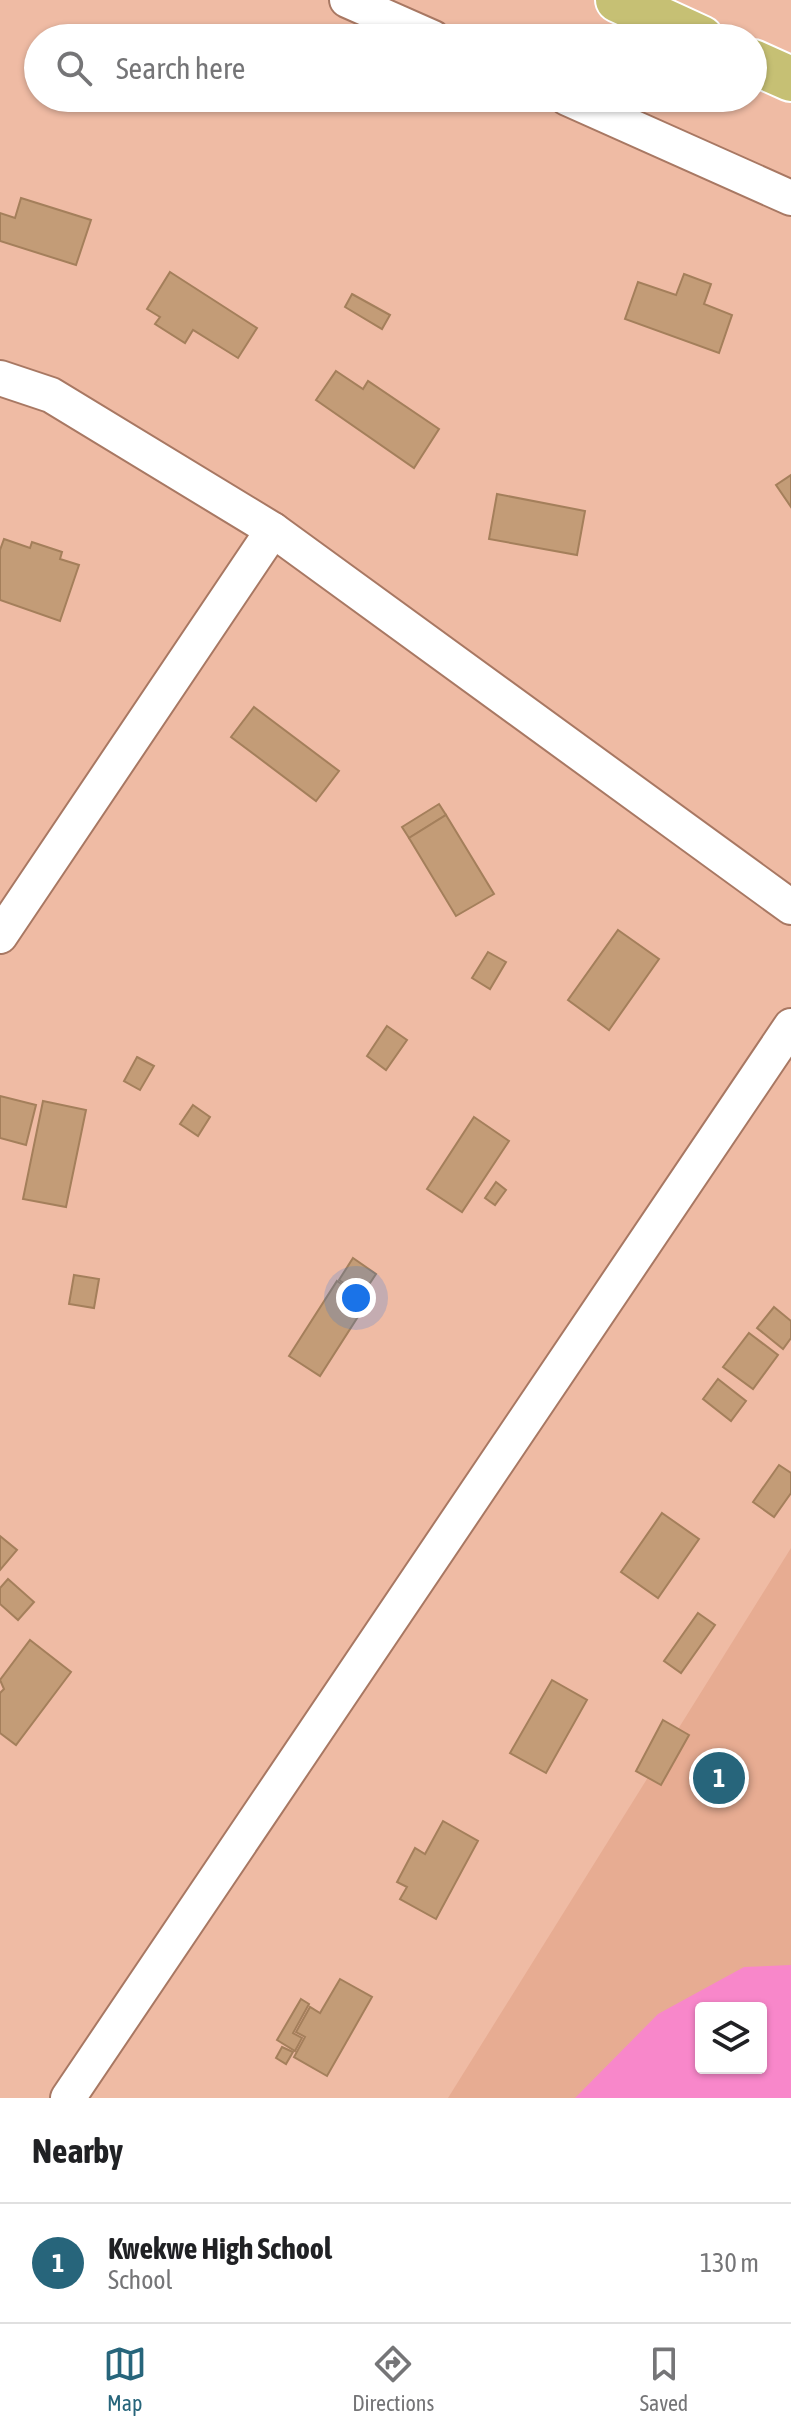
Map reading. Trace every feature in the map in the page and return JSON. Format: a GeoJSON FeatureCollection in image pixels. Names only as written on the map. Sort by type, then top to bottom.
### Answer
{"type":"FeatureCollection","features":[{"type":"Feature","properties":{"kind":"highway"},"geometry":{"type":"LineString","coordinates":[[618,0],[670,24]]}},
{"type":"Feature","properties":{"kind":"highway"},"geometry":{"type":"LineString","coordinates":[[767,68],[791,79]]}},
{"type":"Feature","properties":{"kind":"street"},"geometry":{"type":"LineString","coordinates":[[347,0],[401,24]]}},
{"type":"Feature","properties":{"kind":"street"},"geometry":{"type":"LineString","coordinates":[[598,112],[791,198]]}},
{"type":"Feature","properties":{"kind":"street"},"geometry":{"type":"LineString","coordinates":[[0,378],[51,395],[273,530],[791,907]]}},
{"type":"Feature","properties":{"kind":"street"},"geometry":{"type":"LineString","coordinates":[[0,936],[273,530]]}},
{"type":"Feature","properties":{"kind":"street"},"geometry":{"type":"LineString","coordinates":[[68,2098],[791,1026]]}},
{"type":"Feature","properties":{"kind":"shaded area"},"geometry":{"type":"Polygon","coordinates":[[[791,1548],[791,2098],[448,2098],[791,1548]]]}},
{"type":"Feature","properties":{"kind":"shaded area"},"geometry":{"type":"Polygon","coordinates":[[[791,1965],[791,2098],[575,2098],[658,2014],[744,1967],[791,1965]]]}},
{"type":"Feature","properties":{"kind":"building"},"geometry":{"type":"Polygon","coordinates":[[[21,198],[91,220],[76,265],[0,241],[0,213],[15,218],[21,198]]]}},
{"type":"Feature","properties":{"kind":"building"},"geometry":{"type":"Polygon","coordinates":[[[170,272],[257,328],[238,358],[193,330],[185,343],[155,324],[160,317],[147,309],[170,272]]]}},
{"type":"Feature","properties":{"kind":"building"},"geometry":{"type":"Polygon","coordinates":[[[684,274],[711,284],[704,304],[732,315],[719,353],[625,319],[638,282],[676,295],[684,274]]]}},
{"type":"Feature","properties":{"kind":"building"},"geometry":{"type":"Polygon","coordinates":[[[352,294],[390,315],[382,329],[345,307],[352,294]]]}},
{"type":"Feature","properties":{"kind":"building"},"geometry":{"type":"Polygon","coordinates":[[[336,371],[363,389],[368,381],[439,429],[414,468],[316,400],[336,371]]]}},
{"type":"Feature","properties":{"kind":"building"},"geometry":{"type":"Polygon","coordinates":[[[791,475],[791,507],[776,485],[791,475]]]}},
{"type":"Feature","properties":{"kind":"building"},"geometry":{"type":"Polygon","coordinates":[[[497,494],[585,511],[577,555],[489,539],[497,494]]]}},
{"type":"Feature","properties":{"kind":"building"},"geometry":{"type":"Polygon","coordinates":[[[4,539],[30,548],[32,542],[62,552],[60,559],[79,565],[60,621],[0,600],[0,550],[4,539]]]}},
{"type":"Feature","properties":{"kind":"building"},"geometry":{"type":"Polygon","coordinates":[[[254,707],[339,771],[316,801],[231,737],[254,707]]]}},
{"type":"Feature","properties":{"kind":"building"},"geometry":{"type":"Polygon","coordinates":[[[439,804],[446,815],[409,838],[402,827],[439,804]]]}},
{"type":"Feature","properties":{"kind":"building"},"geometry":{"type":"Polygon","coordinates":[[[446,815],[494,894],[456,916],[409,838],[446,815]]]}},
{"type":"Feature","properties":{"kind":"building"},"geometry":{"type":"Polygon","coordinates":[[[618,930],[659,959],[609,1030],[568,1000],[618,930]]]}},
{"type":"Feature","properties":{"kind":"building"},"geometry":{"type":"Polygon","coordinates":[[[488,952],[506,962],[490,989],[472,978],[488,952]]]}},
{"type":"Feature","properties":{"kind":"building"},"geometry":{"type":"Polygon","coordinates":[[[387,1026],[407,1040],[386,1070],[367,1056],[387,1026]]]}},
{"type":"Feature","properties":{"kind":"building"},"geometry":{"type":"Polygon","coordinates":[[[137,1057],[154,1066],[140,1090],[124,1081],[137,1057]]]}},
{"type":"Feature","properties":{"kind":"building"},"geometry":{"type":"Polygon","coordinates":[[[0,1096],[36,1105],[26,1145],[0,1138],[0,1096]]]}},
{"type":"Feature","properties":{"kind":"building"},"geometry":{"type":"Polygon","coordinates":[[[43,1101],[86,1110],[66,1207],[23,1199],[43,1101]]]}},
{"type":"Feature","properties":{"kind":"building"},"geometry":{"type":"Polygon","coordinates":[[[193,1105],[210,1117],[198,1136],[180,1124],[193,1105]]]}},
{"type":"Feature","properties":{"kind":"building"},"geometry":{"type":"Polygon","coordinates":[[[474,1117],[509,1141],[462,1212],[427,1189],[474,1117]]]}},
{"type":"Feature","properties":{"kind":"building"},"geometry":{"type":"Polygon","coordinates":[[[496,1182],[506,1190],[495,1205],[485,1198],[496,1182]]]}},
{"type":"Feature","properties":{"kind":"building"},"geometry":{"type":"Polygon","coordinates":[[[353,1258],[376,1274],[362,1295],[339,1280],[353,1258]]]}},
{"type":"Feature","properties":{"kind":"building"},"geometry":{"type":"Polygon","coordinates":[[[74,1275],[99,1279],[94,1308],[69,1304],[74,1275]]]}},
{"type":"Feature","properties":{"kind":"building"},"geometry":{"type":"Polygon","coordinates":[[[337,1281],[368,1301],[320,1376],[289,1356],[337,1281]]]}},
{"type":"Feature","properties":{"kind":"building"},"geometry":{"type":"Polygon","coordinates":[[[774,1307],[791,1321],[791,1338],[783,1349],[757,1328],[774,1307]]]}},
{"type":"Feature","properties":{"kind":"building"},"geometry":{"type":"Polygon","coordinates":[[[749,1333],[778,1355],[753,1389],[723,1367],[749,1333]]]}},
{"type":"Feature","properties":{"kind":"building"},"geometry":{"type":"Polygon","coordinates":[[[718,1379],[746,1401],[731,1421],[703,1399],[718,1379]]]}},
{"type":"Feature","properties":{"kind":"building"},"geometry":{"type":"Polygon","coordinates":[[[779,1465],[791,1473],[791,1493],[774,1517],[753,1502],[779,1465]]]}},
{"type":"Feature","properties":{"kind":"building"},"geometry":{"type":"Polygon","coordinates":[[[662,1513],[699,1539],[658,1598],[621,1572],[662,1513]]]}},
{"type":"Feature","properties":{"kind":"building"},"geometry":{"type":"Polygon","coordinates":[[[0,1536],[17,1550],[0,1570],[0,1536]]]}},
{"type":"Feature","properties":{"kind":"building"},"geometry":{"type":"Polygon","coordinates":[[[8,1579],[34,1602],[18,1620],[0,1604],[0,1588],[8,1579]]]}},
{"type":"Feature","properties":{"kind":"building"},"geometry":{"type":"Polygon","coordinates":[[[698,1613],[715,1625],[681,1673],[664,1661],[698,1613]]]}},
{"type":"Feature","properties":{"kind":"building"},"geometry":{"type":"Polygon","coordinates":[[[30,1640],[71,1672],[16,1745],[0,1733],[0,1693],[4,1689],[0,1680],[30,1640]]]}},
{"type":"Feature","properties":{"kind":"building"},"geometry":{"type":"Polygon","coordinates":[[[552,1680],[587,1700],[546,1773],[510,1753],[552,1680]]]}},
{"type":"Feature","properties":{"kind":"building"},"geometry":{"type":"Polygon","coordinates":[[[663,1720],[689,1735],[661,1785],[636,1771],[663,1720]]]}},
{"type":"Feature","properties":{"kind":"building"},"geometry":{"type":"Polygon","coordinates":[[[443,1821],[478,1841],[436,1919],[400,1899],[407,1887],[397,1882],[415,1848],[425,1854],[443,1821]]]}},
{"type":"Feature","properties":{"kind":"building"},"geometry":{"type":"Polygon","coordinates":[[[340,1979],[372,1997],[327,2076],[294,2057],[305,2037],[296,2032],[310,2007],[320,2013],[340,1979]]]}},
{"type":"Feature","properties":{"kind":"building"},"geometry":{"type":"Polygon","coordinates":[[[301,1999],[309,2004],[293,2033],[302,2038],[295,2051],[277,2040],[301,1999]]]}},
{"type":"Feature","properties":{"kind":"building"},"geometry":{"type":"Polygon","coordinates":[[[282,2047],[293,2052],[286,2064],[276,2058],[282,2047]]]}},
{"type":"Feature","properties":{"kind":"place","name":"Kwekwe High School"},"geometry":{"type":"Point","coordinates":[719,1778]}}]}
